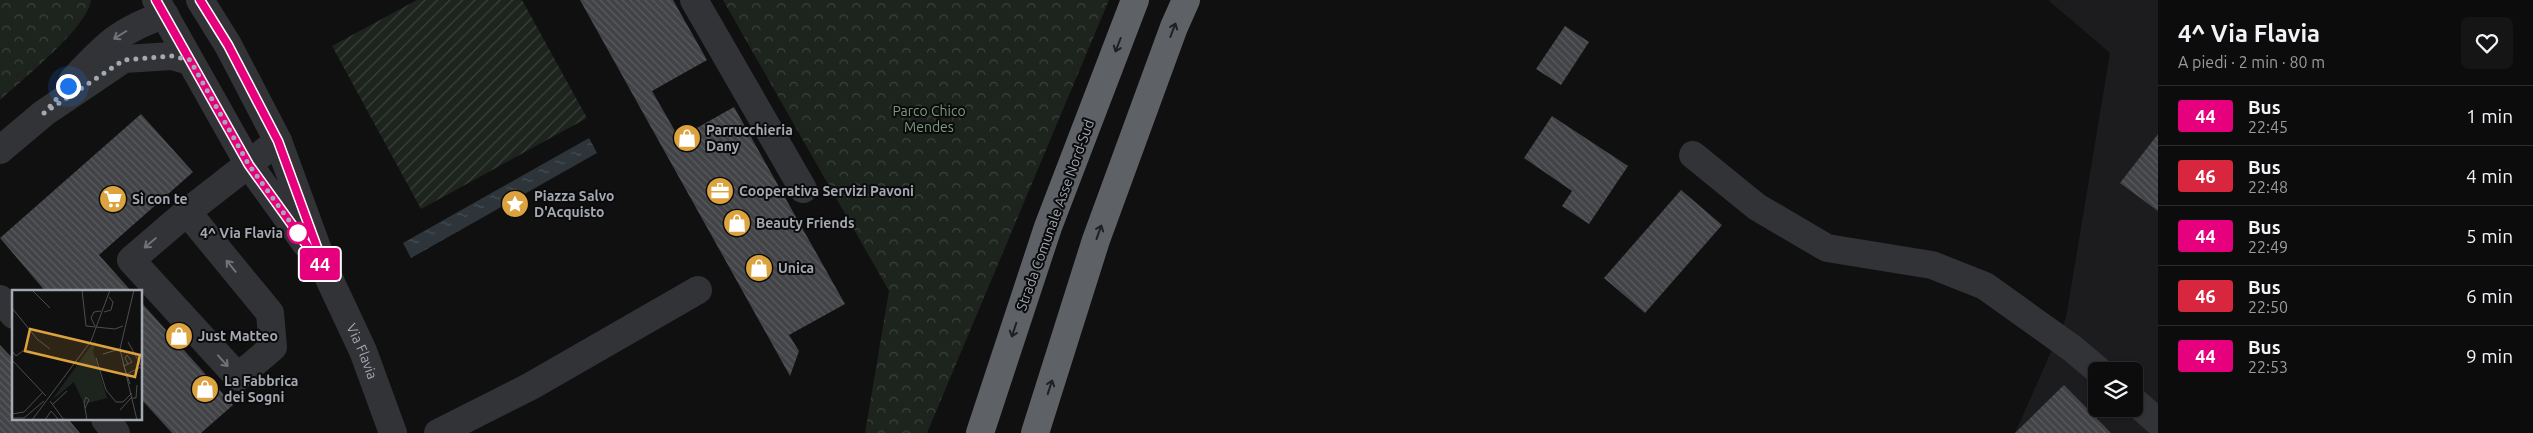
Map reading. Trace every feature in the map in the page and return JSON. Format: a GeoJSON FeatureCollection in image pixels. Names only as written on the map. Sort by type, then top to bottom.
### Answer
{"type":"FeatureCollection","features":[{"type":"Feature","properties":{"kind":"highway","name":"Strada Comunale Asse Nord-Sud"},"geometry":{"type":"LineString","coordinates":[[980,433],[1048,227],[1135,0]]}},
{"type":"Feature","properties":{"kind":"highway"},"geometry":{"type":"LineString","coordinates":[[1035,433],[1096,240],[1174,27],[1186,0]]}},
{"type":"Feature","properties":{"kind":"street","name":"Via Flavia"},"geometry":{"type":"LineString","coordinates":[[200,0],[228,45],[278,141],[326,272],[363,351],[393,433]]}},
{"type":"Feature","properties":{"kind":"street"},"geometry":{"type":"LineString","coordinates":[[694,0],[803,189]]}},
{"type":"Feature","properties":{"kind":"street","name":"Via Flavia"},"geometry":{"type":"LineString","coordinates":[[167,5],[190,60],[249,165],[326,272]]}},
{"type":"Feature","properties":{"kind":"street"},"geometry":{"type":"LineString","coordinates":[[44,113],[124,60],[167,5]]}},
{"type":"Feature","properties":{"kind":"street"},"geometry":{"type":"LineString","coordinates":[[0,150],[44,113],[116,37],[167,5]]}},
{"type":"Feature","properties":{"kind":"street"},"geometry":{"type":"LineString","coordinates":[[124,60],[165,56],[190,60]]}},
{"type":"Feature","properties":{"kind":"street"},"geometry":{"type":"LineString","coordinates":[[187,212],[270,313],[273,347],[238,377],[131,260],[187,212],[278,141]]}},
{"type":"Feature","properties":{"kind":"street"},"geometry":{"type":"LineString","coordinates":[[1693,155],[1757,207],[1827,248],[1932,265],[1985,286],[2088,362]]}},
{"type":"Feature","properties":{"kind":"street"},"geometry":{"type":"LineString","coordinates":[[438,433],[531,386],[698,290]]}},
{"type":"Feature","properties":{"kind":"street"},"geometry":{"type":"LineString","coordinates":[[0,299],[12,313]]}},
{"type":"Feature","properties":{"kind":"street"},"geometry":{"type":"LineString","coordinates":[[2143,409],[2158,422]]}},
{"type":"Feature","properties":{"kind":"street"},"geometry":{"type":"LineString","coordinates":[[106,420],[116,433]]}},
{"type":"Feature","properties":{"kind":"shaded area"},"geometry":{"type":"Polygon","coordinates":[[[2048,0],[2158,0],[2158,433],[2015,433],[2066,318],[2110,53],[2048,0]]]}},
{"type":"Feature","properties":{"kind":"green space"},"geometry":{"type":"Polygon","coordinates":[[[0,0],[91,0],[79,24],[67,38],[38,67],[0,100],[0,0]]]}},
{"type":"Feature","properties":{"kind":"green space"},"geometry":{"type":"Polygon","coordinates":[[[417,0],[522,0],[587,118],[421,209],[332,46],[417,0]]]}},
{"type":"Feature","properties":{"kind":"green space","name":"Parco Chico Mendes"},"geometry":{"type":"Polygon","coordinates":[[[723,0],[1109,0],[927,433],[865,433],[889,291],[723,0]]]}},
{"type":"Feature","properties":{"kind":"water"},"geometry":{"type":"Polygon","coordinates":[[[589,138],[597,153],[411,258],[403,243],[589,138]]]}},
{"type":"Feature","properties":{"kind":"building"},"geometry":{"type":"Polygon","coordinates":[[[580,0],[673,0],[707,60],[652,91],[679,138],[734,107],[845,304],[789,335],[799,351],[790,376],[580,0]]]}},
{"type":"Feature","properties":{"kind":"building"},"geometry":{"type":"Polygon","coordinates":[[[1565,26],[1589,42],[1561,85],[1536,69],[1565,26]]]}},
{"type":"Feature","properties":{"kind":"building"},"geometry":{"type":"Polygon","coordinates":[[[141,114],[193,172],[99,255],[130,290],[44,290],[0,238],[141,114]]]}},
{"type":"Feature","properties":{"kind":"building"},"geometry":{"type":"Polygon","coordinates":[[[1552,116],[1628,166],[1589,224],[1562,206],[1572,191],[1524,158],[1552,116]]]}},
{"type":"Feature","properties":{"kind":"building"},"geometry":{"type":"Polygon","coordinates":[[[2158,134],[2158,211],[2120,183],[2158,134]]]}},
{"type":"Feature","properties":{"kind":"building"},"geometry":{"type":"Polygon","coordinates":[[[1681,190],[1722,225],[1645,313],[1604,278],[1681,190]]]}},
{"type":"Feature","properties":{"kind":"building"},"geometry":{"type":"Polygon","coordinates":[[[142,303],[233,405],[201,433],[172,433],[142,400],[142,303]]]}},
{"type":"Feature","properties":{"kind":"building"},"geometry":{"type":"Polygon","coordinates":[[[0,345],[12,358],[12,420],[69,420],[80,433],[0,433],[0,345]]]}},
{"type":"Feature","properties":{"kind":"building"},"geometry":{"type":"Polygon","coordinates":[[[2064,385],[2088,410],[2088,417],[2095,417],[2111,433],[2015,433],[2064,385]]]}},
{"type":"Feature","properties":{"kind":"bus line","name":"44"},"geometry":{"type":"LineString","coordinates":[[156,0],[249,165],[326,272],[278,141],[228,45],[200,0]]}},
{"type":"Feature","properties":{"kind":"place","name":"Parrucchieria Dany"},"geometry":{"type":"Point","coordinates":[687,138]}},
{"type":"Feature","properties":{"kind":"place","name":"Cooperativa Servizi Pavoni"},"geometry":{"type":"Point","coordinates":[720,191]}},
{"type":"Feature","properties":{"kind":"place","name":"Sì con te"},"geometry":{"type":"Point","coordinates":[113,199]}},
{"type":"Feature","properties":{"kind":"place","name":"Piazza Salvo D'Acquisto"},"geometry":{"type":"Point","coordinates":[515,204]}},
{"type":"Feature","properties":{"kind":"place","name":"Beauty Friends"},"geometry":{"type":"Point","coordinates":[737,223]}},
{"type":"Feature","properties":{"kind":"place","name":"4^ Via Flavia"},"geometry":{"type":"Point","coordinates":[298,233]}},
{"type":"Feature","properties":{"kind":"place","name":"Unica"},"geometry":{"type":"Point","coordinates":[759,268]}},
{"type":"Feature","properties":{"kind":"place","name":"Just Matteo"},"geometry":{"type":"Point","coordinates":[179,336]}},
{"type":"Feature","properties":{"kind":"place","name":"La Fabbrica dei Sogni"},"geometry":{"type":"Point","coordinates":[205,389]}},
{"type":"Feature","properties":{"kind":"route"},"geometry":{"type":"LineString","coordinates":[[68,86],[44,113],[124,60],[158,56],[172,56],[190,60],[249,165],[298,233]]}}]}
